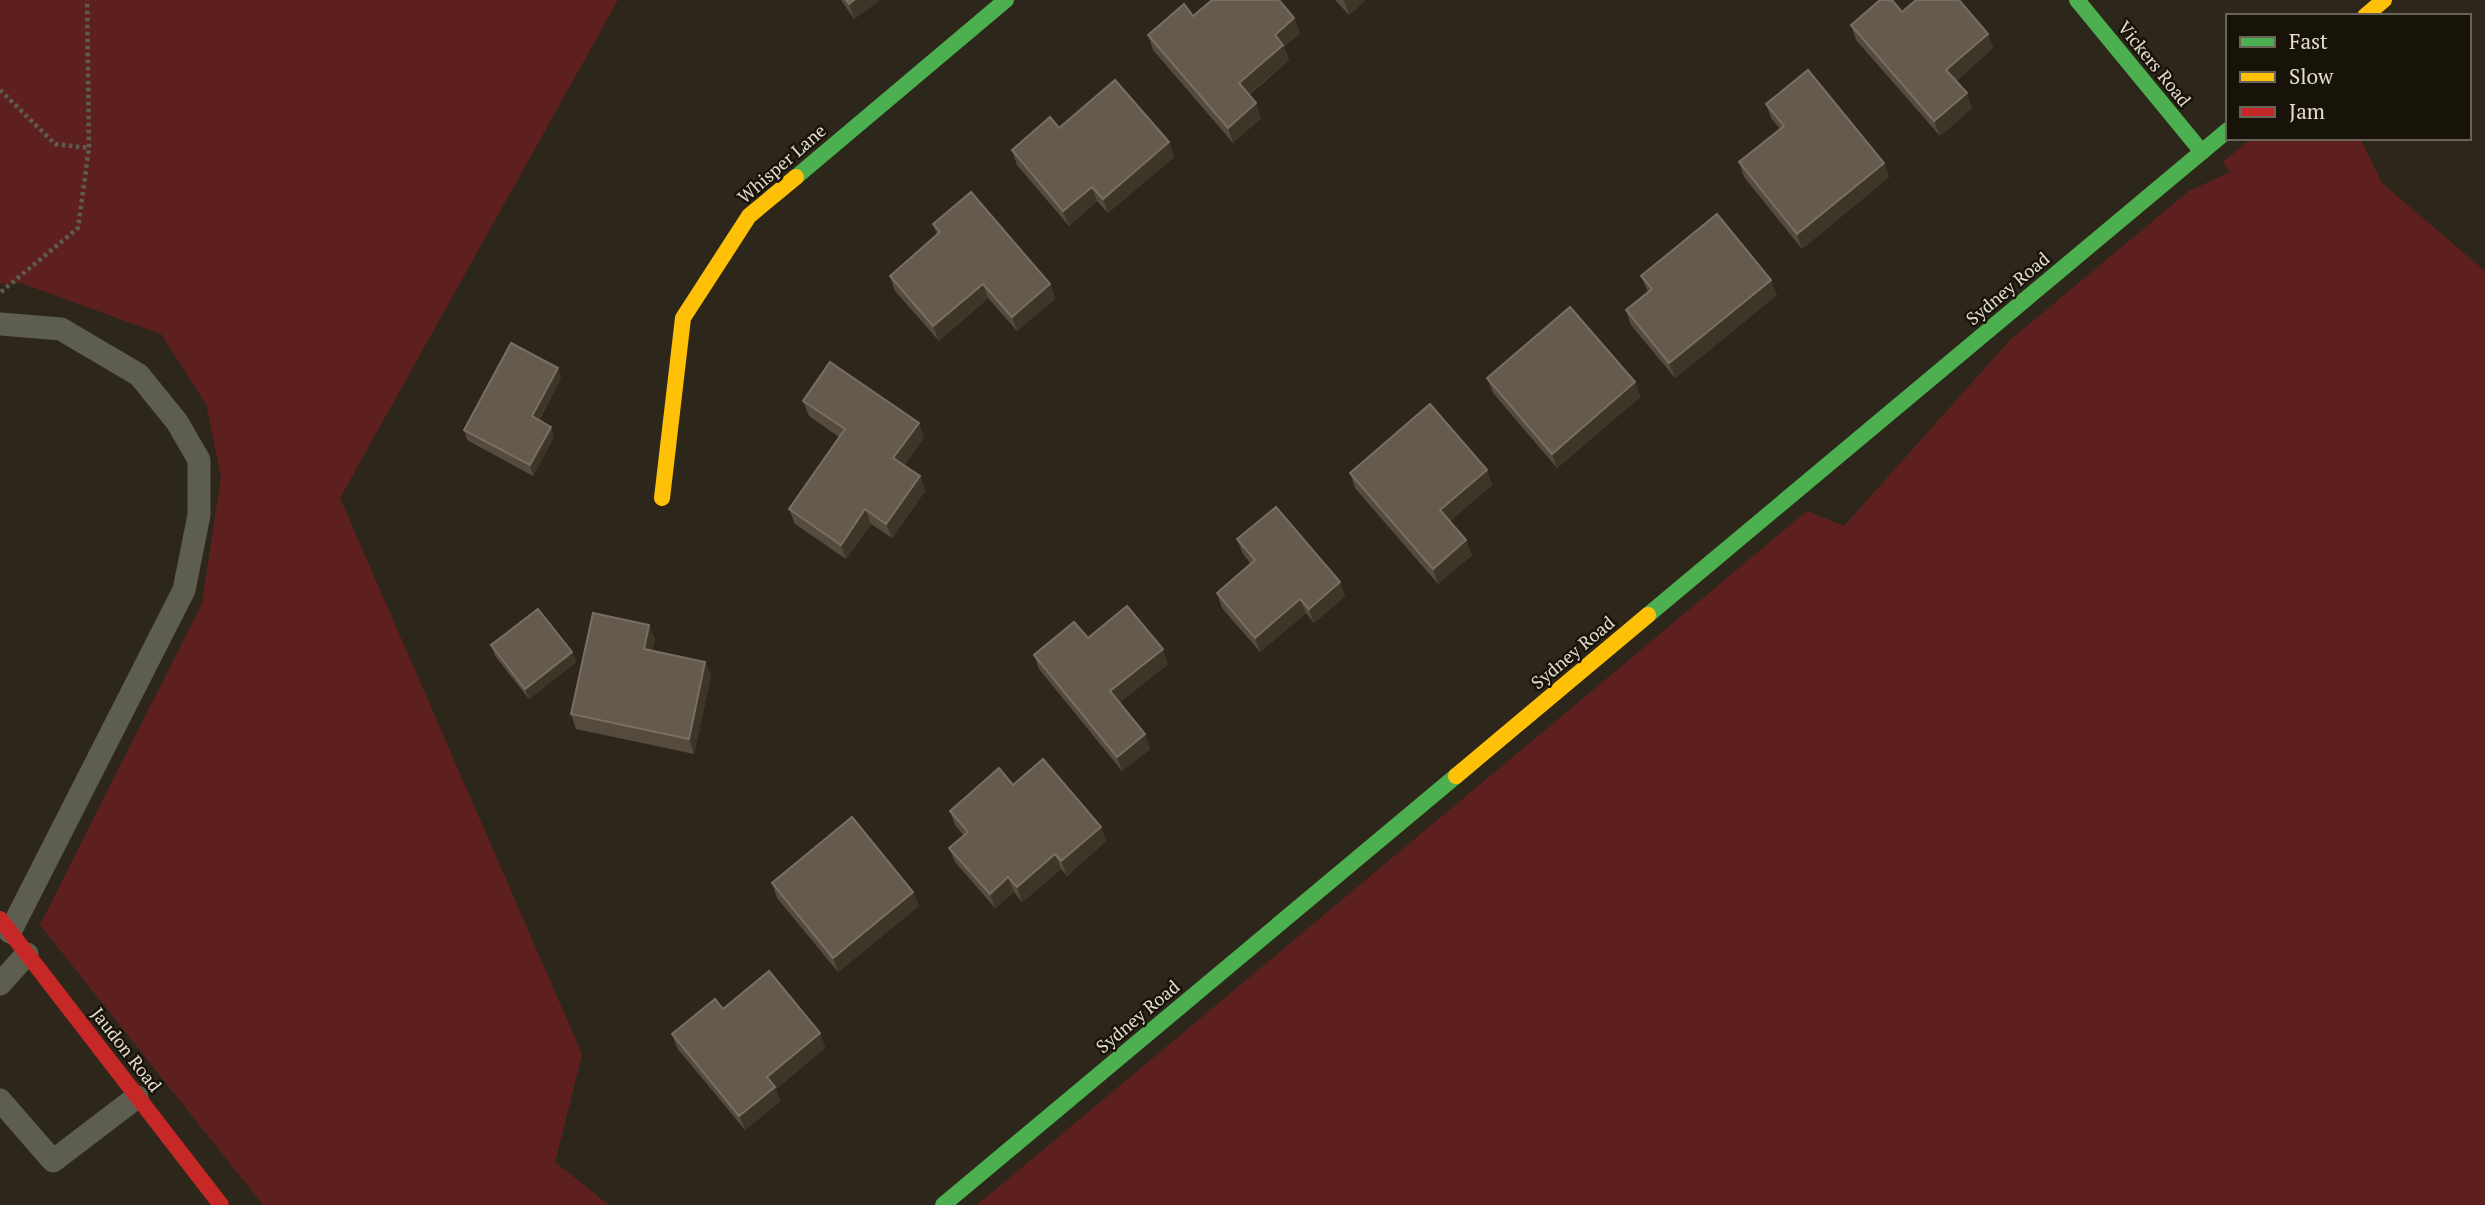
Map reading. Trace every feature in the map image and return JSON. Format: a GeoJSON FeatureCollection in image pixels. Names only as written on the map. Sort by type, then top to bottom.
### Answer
{"type":"FeatureCollection","features":[{"type":"Feature","properties":{"kind":"street","name":"Whisper Lane"},"geometry":{"type":"LineString","coordinates":[[663,498],[683,318],[749,216],[1006,0]]}},
{"type":"Feature","properties":{"kind":"street","name":"Vickers Road"},"geometry":{"type":"LineString","coordinates":[[2077,0],[2202,152]]}},
{"type":"Feature","properties":{"kind":"street"},"geometry":{"type":"LineString","coordinates":[[2367,14],[2384,0]]}},
{"type":"Feature","properties":{"kind":"street","name":"Sydney Road"},"geometry":{"type":"LineString","coordinates":[[943,1205],[2226,132]]}},
{"type":"Feature","properties":{"kind":"street","name":"Jaudon Road"},"geometry":{"type":"LineString","coordinates":[[5,925],[221,1205]]}},
{"type":"Feature","properties":{"kind":"lane"},"geometry":{"type":"LineString","coordinates":[[0,324],[61,329],[139,375],[177,422],[199,460],[200,515],[184,590],[5,925]]}},
{"type":"Feature","properties":{"kind":"lane"},"geometry":{"type":"LineString","coordinates":[[0,985],[27,954]]}},
{"type":"Feature","properties":{"kind":"lane"},"geometry":{"type":"LineString","coordinates":[[0,1100],[53,1161],[137,1097]]}},
{"type":"Feature","properties":{"kind":"path"},"geometry":{"type":"LineString","coordinates":[[0,293],[78,228],[89,148],[87,0]]}},
{"type":"Feature","properties":{"kind":"path"},"geometry":{"type":"LineString","coordinates":[[0,90],[55,144],[89,148]]}},
{"type":"Feature","properties":{"kind":"shaded area"},"geometry":{"type":"Polygon","coordinates":[[[0,0],[618,0],[340,498],[582,1054],[555,1162],[609,1205],[263,1205],[40,925],[202,603],[221,477],[206,404],[161,334],[21,283],[0,284],[0,0]]]}},
{"type":"Feature","properties":{"kind":"shaded area"},"geometry":{"type":"Polygon","coordinates":[[[2250,140],[2361,140],[2382,183],[2485,271],[2485,1205],[977,1205],[1807,511],[1844,526],[2009,341],[2189,191],[2230,172],[2223,162],[2250,140]]]}},
{"type":"Feature","properties":{"kind":"building"},"geometry":{"type":"Polygon","coordinates":[[[1212,0],[1279,0],[1294,18],[1275,35],[1283,45],[1239,83],[1256,103],[1228,128],[1148,35],[1184,4],[1193,16],[1212,0]]]}},
{"type":"Feature","properties":{"kind":"building"},"geometry":{"type":"Polygon","coordinates":[[[1880,0],[1892,0],[1902,12],[1916,0],[1959,0],[1988,34],[1946,70],[1967,93],[1934,121],[1851,25],[1880,0]]]}},
{"type":"Feature","properties":{"kind":"building"},"geometry":{"type":"Polygon","coordinates":[[[1808,70],[1884,163],[1797,234],[1739,162],[1784,126],[1766,104],[1808,70]]]}},
{"type":"Feature","properties":{"kind":"building"},"geometry":{"type":"Polygon","coordinates":[[[1115,80],[1169,142],[1103,199],[1092,187],[1063,211],[1012,150],[1050,117],[1059,128],[1115,80]]]}},
{"type":"Feature","properties":{"kind":"building"},"geometry":{"type":"Polygon","coordinates":[[[971,192],[1050,284],[1012,317],[983,284],[933,326],[890,276],[940,232],[933,224],[971,192]]]}},
{"type":"Feature","properties":{"kind":"building"},"geometry":{"type":"Polygon","coordinates":[[[1717,214],[1771,280],[1669,363],[1626,310],[1652,289],[1641,276],[1717,214]]]}},
{"type":"Feature","properties":{"kind":"building"},"geometry":{"type":"Polygon","coordinates":[[[1570,307],[1635,382],[1552,454],[1487,378],[1570,307]]]}},
{"type":"Feature","properties":{"kind":"building"},"geometry":{"type":"Polygon","coordinates":[[[511,343],[558,368],[532,416],[551,427],[530,465],[464,430],[511,343]]]}},
{"type":"Feature","properties":{"kind":"building"},"geometry":{"type":"Polygon","coordinates":[[[830,362],[919,423],[893,458],[920,476],[886,524],[865,509],[841,545],[789,509],[845,429],[803,401],[830,362]]]}},
{"type":"Feature","properties":{"kind":"building"},"geometry":{"type":"Polygon","coordinates":[[[1430,404],[1487,470],[1440,510],[1466,540],[1433,569],[1350,473],[1430,404]]]}},
{"type":"Feature","properties":{"kind":"building"},"geometry":{"type":"Polygon","coordinates":[[[1276,507],[1340,582],[1309,609],[1300,599],[1255,638],[1217,593],[1255,560],[1237,539],[1276,507]]]}},
{"type":"Feature","properties":{"kind":"building"},"geometry":{"type":"Polygon","coordinates":[[[1127,606],[1163,649],[1110,691],[1145,734],[1117,757],[1034,655],[1074,622],[1088,638],[1127,606]]]}},
{"type":"Feature","properties":{"kind":"building"},"geometry":{"type":"Polygon","coordinates":[[[538,609],[572,652],[525,689],[491,645],[538,609]]]}},
{"type":"Feature","properties":{"kind":"building"},"geometry":{"type":"Polygon","coordinates":[[[593,613],[649,625],[644,649],[705,662],[689,739],[571,714],[593,613]]]}},
{"type":"Feature","properties":{"kind":"building"},"geometry":{"type":"Polygon","coordinates":[[[1043,759],[1101,827],[1061,861],[1055,854],[1017,887],[1008,877],[990,894],[949,848],[968,832],[950,811],[999,768],[1013,785],[1043,759]]]}},
{"type":"Feature","properties":{"kind":"building"},"geometry":{"type":"Polygon","coordinates":[[[852,817],[913,892],[833,958],[772,883],[852,817]]]}},
{"type":"Feature","properties":{"kind":"building"},"geometry":{"type":"Polygon","coordinates":[[[769,971],[820,1033],[767,1077],[775,1087],[739,1116],[672,1034],[715,999],[723,1009],[769,971]]]}},
{"type":"Feature","properties":{"kind":"traffic: fast"},"geometry":{"type":"LineString","coordinates":[[796,177],[1006,0]]}},
{"type":"Feature","properties":{"kind":"traffic: fast"},"geometry":{"type":"LineString","coordinates":[[2077,0],[2202,152]]}},
{"type":"Feature","properties":{"kind":"traffic: fast"},"geometry":{"type":"LineString","coordinates":[[1648,615],[2226,132]]}},
{"type":"Feature","properties":{"kind":"traffic: fast"},"geometry":{"type":"LineString","coordinates":[[943,1205],[1456,776]]}},
{"type":"Feature","properties":{"kind":"traffic: slow"},"geometry":{"type":"LineString","coordinates":[[2367,14],[2384,0]]}},
{"type":"Feature","properties":{"kind":"traffic: slow"},"geometry":{"type":"LineString","coordinates":[[662,498],[683,318],[749,216],[796,177]]}},
{"type":"Feature","properties":{"kind":"traffic: slow"},"geometry":{"type":"LineString","coordinates":[[1456,776],[1648,615]]}},
{"type":"Feature","properties":{"kind":"traffic: jam"},"geometry":{"type":"LineString","coordinates":[[0,919],[221,1205]]}}]}
